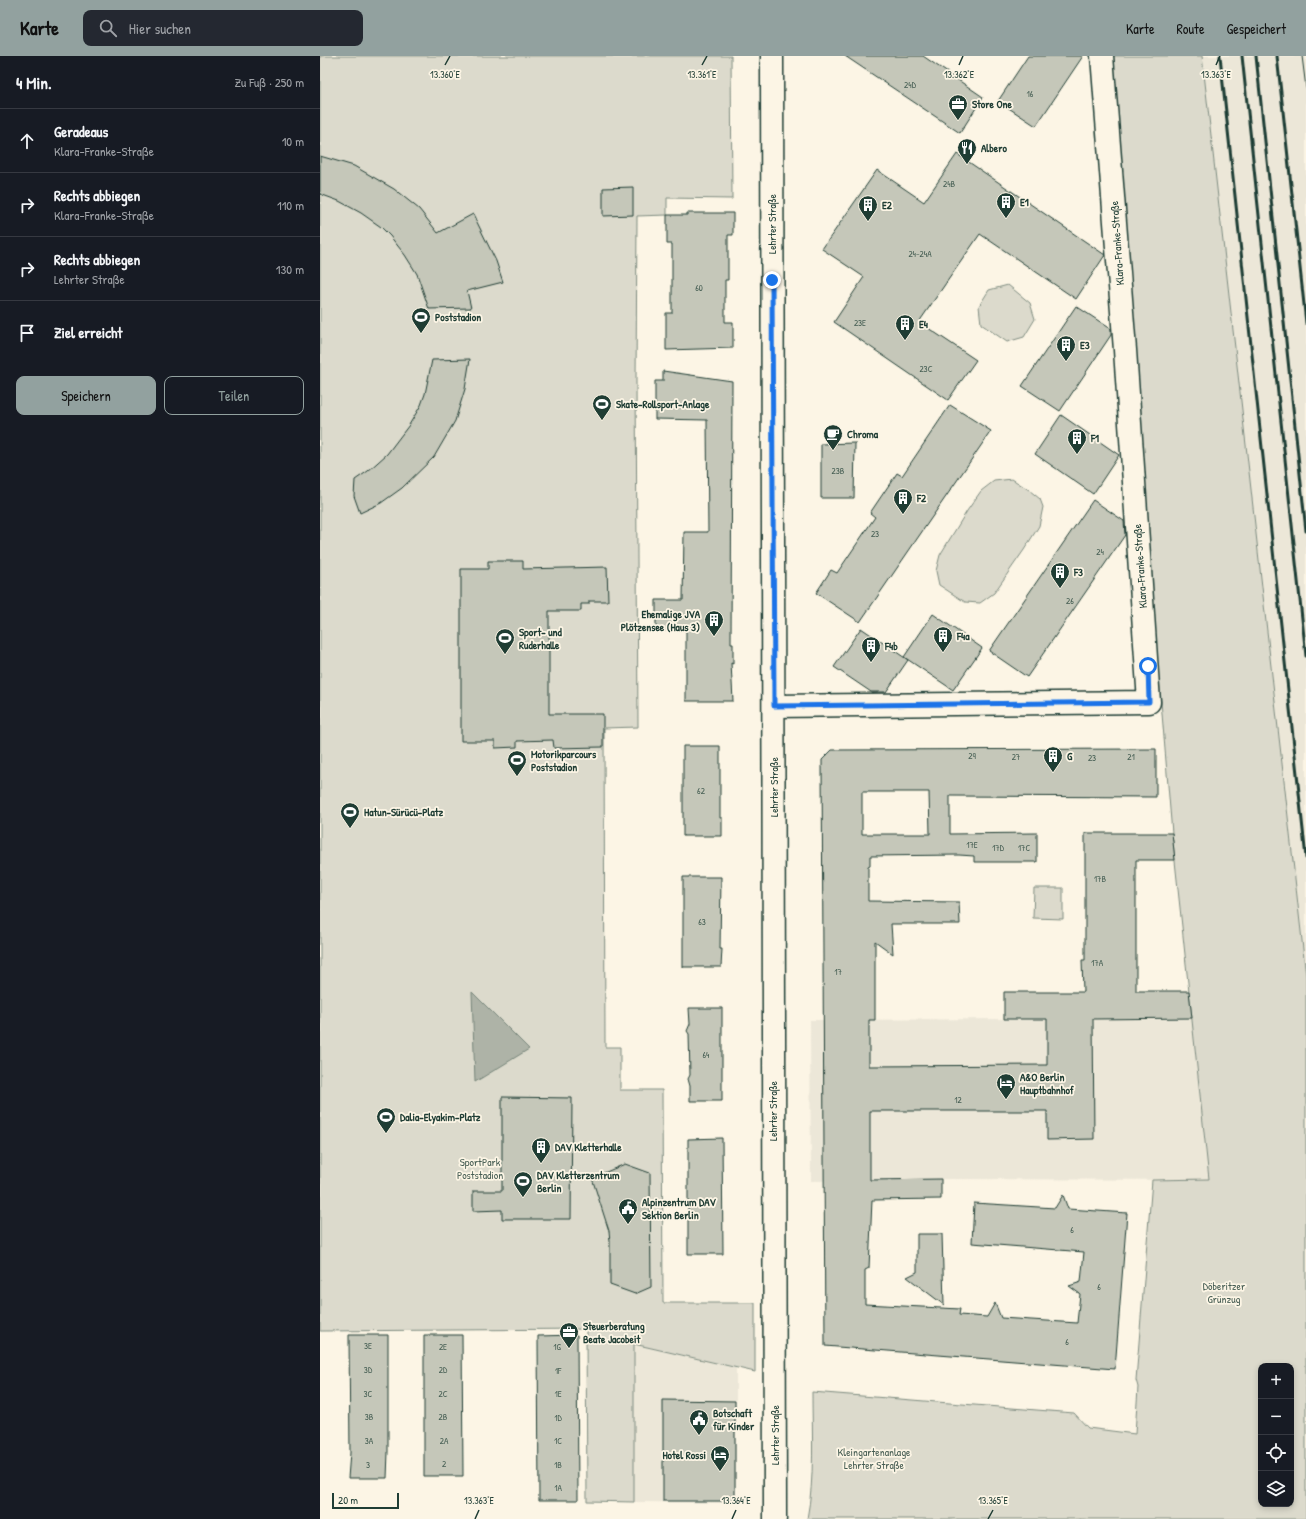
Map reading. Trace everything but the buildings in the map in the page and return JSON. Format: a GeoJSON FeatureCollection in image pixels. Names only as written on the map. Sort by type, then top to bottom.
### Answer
{"type":"FeatureCollection","features":[{"type":"Feature","properties":{"kind":"street","name":"Lehrter Straße"},"geometry":{"type":"LineString","coordinates":[[772,56],[775,1519]]}},
{"type":"Feature","properties":{"kind":"street","name":"Klara-Franke-Straße"},"geometry":{"type":"LineString","coordinates":[[774,706],[1149,702],[1125,350],[1102,56]]}},
{"type":"Feature","properties":{"kind":"shaded area"},"geometry":{"type":"Polygon","coordinates":[[[1202,56],[1306,56],[1306,976],[1202,56]]]}},
{"type":"Feature","properties":{"kind":"shaded area"},"geometry":{"type":"Polygon","coordinates":[[[472,992],[529,1049],[475,1082],[472,992]]]}},
{"type":"Feature","properties":{"kind":"shaded area","name":"A&O Berlin Hauptbahnhof"},"geometry":{"type":"Polygon","coordinates":[[[1192,1018],[1209,1180],[941,1179],[811,1181],[810,1020],[1192,1018]]]}},
{"type":"Feature","properties":{"kind":"shaded area"},"geometry":{"type":"Polygon","coordinates":[[[634,1344],[736,1368],[736,1503],[634,1502],[634,1344]]]}},
{"type":"Feature","properties":{"kind":"green space","name":"SportPark Poststadion"},"geometry":{"type":"Polygon","coordinates":[[[320,56],[731,56],[732,199],[667,198],[667,215],[637,216],[636,382],[638,727],[604,728],[605,1047],[620,1047],[620,1090],[662,1090],[663,1303],[755,1303],[755,1372],[634,1344],[634,1502],[587,1501],[586,1329],[320,1331],[320,56]]]}},
{"type":"Feature","properties":{"kind":"green space","name":"Döberitzer Grünzug"},"geometry":{"type":"Polygon","coordinates":[[[1107,56],[1202,56],[1306,976],[1306,1519],[807,1519],[810,1503],[812,1472],[812,1392],[1074,1413],[1088,1428],[1135,1434],[1138,1387],[1136,1380],[1152,1180],[1209,1179],[1172,833],[1107,56]]]}},
{"type":"Feature","properties":{"kind":"green space"},"geometry":{"type":"Polygon","coordinates":[[[1008,285],[1030,303],[1035,319],[1024,337],[1007,342],[981,324],[979,306],[989,290],[1008,285]]]}},
{"type":"Feature","properties":{"kind":"green space"},"geometry":{"type":"Polygon","coordinates":[[[1012,479],[1040,499],[1043,507],[1039,526],[994,593],[980,603],[965,602],[939,585],[936,571],[940,555],[981,491],[994,481],[1012,479]]]}},
{"type":"Feature","properties":{"kind":"green space"},"geometry":{"type":"Polygon","coordinates":[[[1034,888],[1063,888],[1063,919],[1033,918],[1034,888]]]}},
{"type":"Feature","properties":{"kind":"tram line"},"geometry":{"type":"LineString","coordinates":[[1302,56],[1306,88]]}},
{"type":"Feature","properties":{"kind":"railway"},"geometry":{"type":"LineString","coordinates":[[1220,56],[1306,858]]}},
{"type":"Feature","properties":{"kind":"railway"},"geometry":{"type":"LineString","coordinates":[[1242,56],[1306,656]]}},
{"type":"Feature","properties":{"kind":"railway"},"geometry":{"type":"LineString","coordinates":[[1256,56],[1306,531]]}},
{"type":"Feature","properties":{"kind":"railway"},"geometry":{"type":"LineString","coordinates":[[1277,56],[1306,323]]}},
{"type":"Feature","properties":{"kind":"place","name":"Store One"},"geometry":{"type":"Point","coordinates":[958,121]}},
{"type":"Feature","properties":{"kind":"place","name":"Albero"},"geometry":{"type":"Point","coordinates":[967,165]}},
{"type":"Feature","properties":{"kind":"place","name":"E1"},"geometry":{"type":"Point","coordinates":[1006,219]}},
{"type":"Feature","properties":{"kind":"place","name":"E2"},"geometry":{"type":"Point","coordinates":[868,222]}},
{"type":"Feature","properties":{"kind":"place","name":"Poststadion"},"geometry":{"type":"Point","coordinates":[421,334]}},
{"type":"Feature","properties":{"kind":"place","name":"E4"},"geometry":{"type":"Point","coordinates":[905,341]}},
{"type":"Feature","properties":{"kind":"place","name":"E3"},"geometry":{"type":"Point","coordinates":[1066,362]}},
{"type":"Feature","properties":{"kind":"place","name":"Skate-Rollsport-Anlage"},"geometry":{"type":"Point","coordinates":[602,421]}},
{"type":"Feature","properties":{"kind":"place","name":"Chroma"},"geometry":{"type":"Point","coordinates":[833,451]}},
{"type":"Feature","properties":{"kind":"place","name":"F1"},"geometry":{"type":"Point","coordinates":[1077,455]}},
{"type":"Feature","properties":{"kind":"place","name":"F2"},"geometry":{"type":"Point","coordinates":[903,515]}},
{"type":"Feature","properties":{"kind":"place","name":"F3"},"geometry":{"type":"Point","coordinates":[1060,589]}},
{"type":"Feature","properties":{"kind":"place","name":"Ehemalige JVA Plötzensee (Haus 3)"},"geometry":{"type":"Point","coordinates":[714,637]}},
{"type":"Feature","properties":{"kind":"place","name":"F4a"},"geometry":{"type":"Point","coordinates":[943,653]}},
{"type":"Feature","properties":{"kind":"place","name":"Sport- und Ruderhalle"},"geometry":{"type":"Point","coordinates":[505,655]}},
{"type":"Feature","properties":{"kind":"place","name":"F4b"},"geometry":{"type":"Point","coordinates":[871,663]}},
{"type":"Feature","properties":{"kind":"place","name":"G"},"geometry":{"type":"Point","coordinates":[1053,773]}},
{"type":"Feature","properties":{"kind":"place","name":"Motorikparcours Poststadion"},"geometry":{"type":"Point","coordinates":[517,777]}},
{"type":"Feature","properties":{"kind":"place","name":"Hatun-Sürücü-Platz"},"geometry":{"type":"Point","coordinates":[350,829]}},
{"type":"Feature","properties":{"kind":"place","name":"A&O Berlin Hauptbahnhof"},"geometry":{"type":"Point","coordinates":[1006,1100]}},
{"type":"Feature","properties":{"kind":"place","name":"Dalia-Elyakim-Platz"},"geometry":{"type":"Point","coordinates":[386,1134]}},
{"type":"Feature","properties":{"kind":"place","name":"DAV Kletterhalle"},"geometry":{"type":"Point","coordinates":[541,1164]}},
{"type":"Feature","properties":{"kind":"place","name":"DAV Kletterzentrum Berlin"},"geometry":{"type":"Point","coordinates":[523,1198]}},
{"type":"Feature","properties":{"kind":"place","name":"Alpinzentrum DAV Sektion Berlin"},"geometry":{"type":"Point","coordinates":[628,1225]}},
{"type":"Feature","properties":{"kind":"place","name":"Steuerberatung Beate Jacobeit"},"geometry":{"type":"Point","coordinates":[569,1349]}},
{"type":"Feature","properties":{"kind":"place","name":"Botschaft für Kinder"},"geometry":{"type":"Point","coordinates":[699,1436]}},
{"type":"Feature","properties":{"kind":"place","name":"Hotel Rossi"},"geometry":{"type":"Point","coordinates":[720,1472]}},
{"type":"Feature","properties":{"kind":"route"},"geometry":{"type":"LineString","coordinates":[[772,280],[774,706],[1149,702],[1148,666]]}},
{"type":"Feature","properties":{"kind":"park label","name":"Kleingartenanlage Lehrter Straße"},"geometry":{"type":"Point","coordinates":[874,1458]}}]}
